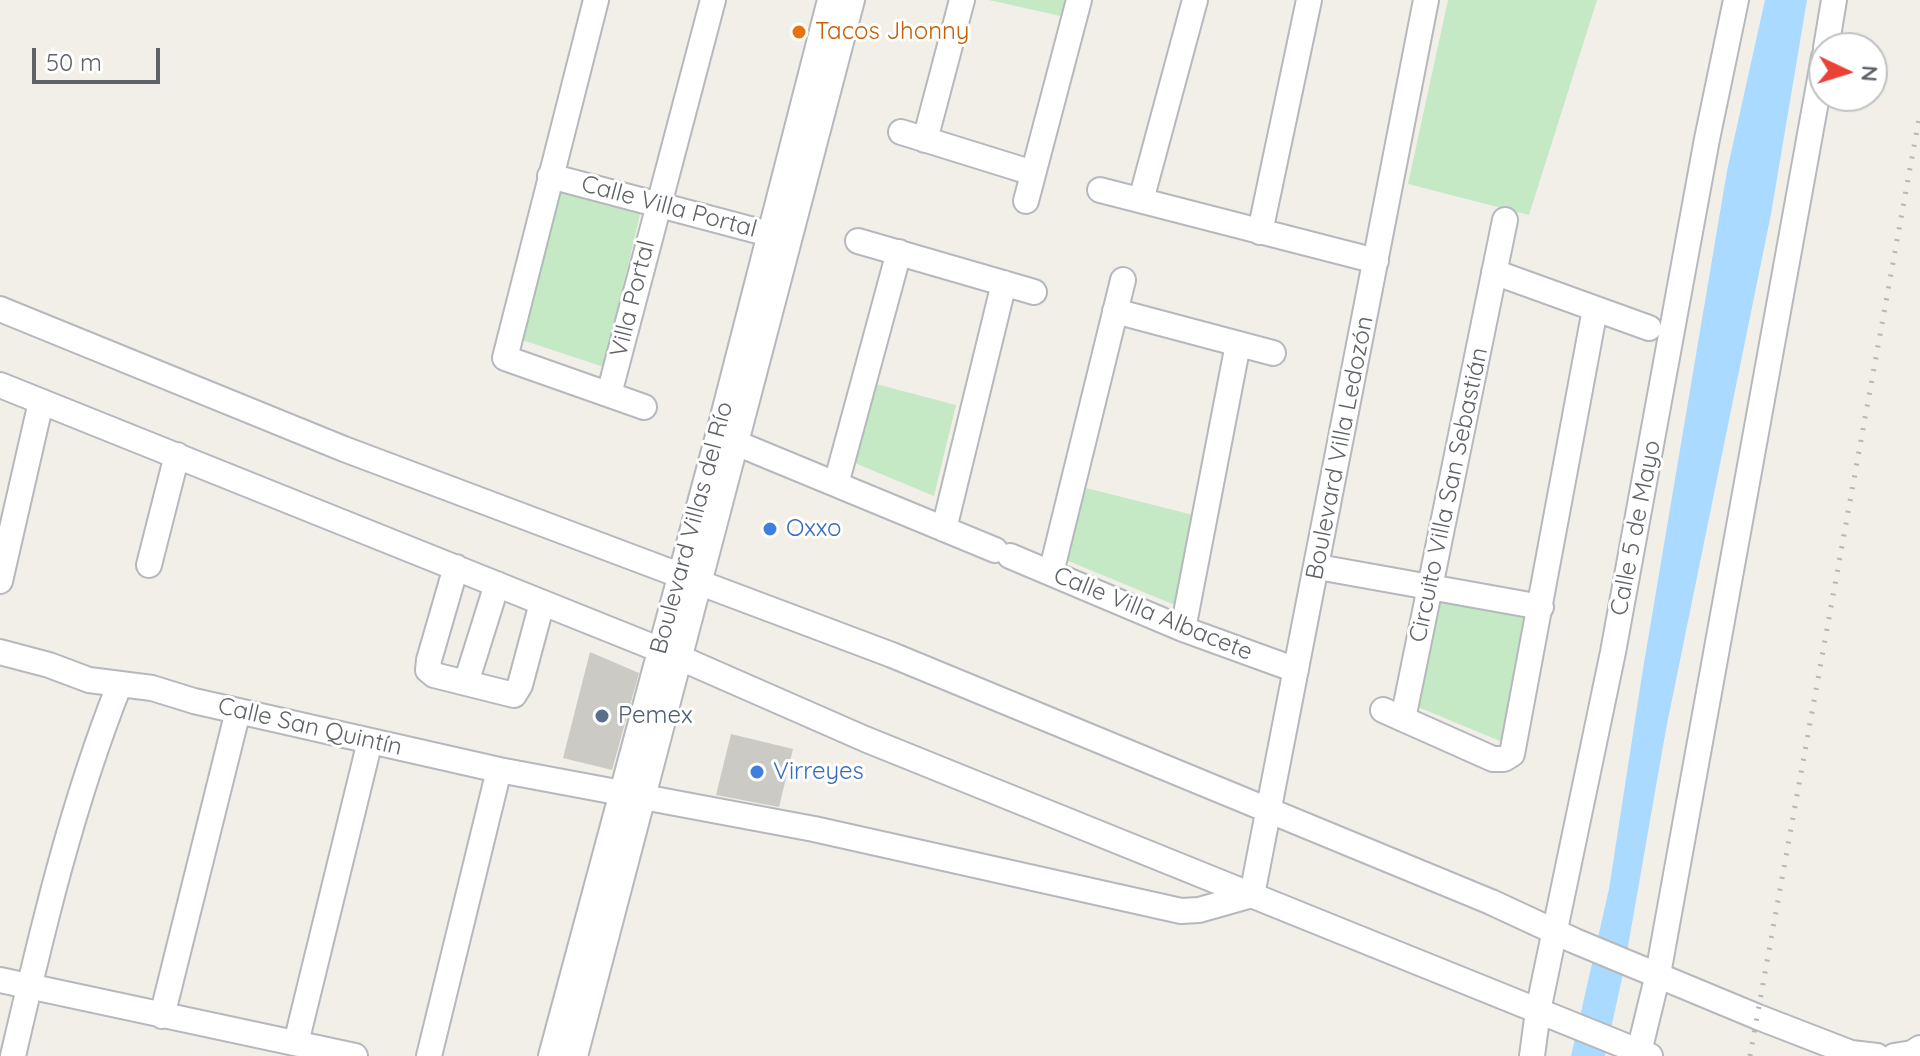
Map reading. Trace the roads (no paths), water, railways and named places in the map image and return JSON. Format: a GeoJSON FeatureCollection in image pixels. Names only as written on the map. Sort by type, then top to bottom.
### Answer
{"type":"FeatureCollection","features":[{"type":"Feature","properties":{"kind":"street"},"geometry":{"type":"LineString","coordinates":[[596,0],[505,358],[644,407]]}},
{"type":"Feature","properties":{"kind":"street","name":"Villa Portal"},"geometry":{"type":"LineString","coordinates":[[609,394],[713,0]]}},
{"type":"Feature","properties":{"kind":"street","name":"Boulevard Villas del Río"},"geometry":{"type":"LineString","coordinates":[[575,1056],[668,653],[730,432],[779,236],[830,0]]}},
{"type":"Feature","properties":{"kind":"street","name":"Boulevard Villas del Río"},"geometry":{"type":"LineString","coordinates":[[779,236],[852,0]]}},
{"type":"Feature","properties":{"kind":"street"},"geometry":{"type":"LineString","coordinates":[[925,140],[962,0]]}},
{"type":"Feature","properties":{"kind":"street"},"geometry":{"type":"LineString","coordinates":[[1026,201],[1079,0]]}},
{"type":"Feature","properties":{"kind":"street"},"geometry":{"type":"LineString","coordinates":[[1141,200],[1195,0]]}},
{"type":"Feature","properties":{"kind":"street"},"geometry":{"type":"LineString","coordinates":[[1260,232],[1309,0]]}},
{"type":"Feature","properties":{"kind":"street","name":"Boulevard Villa Ledozón"},"geometry":{"type":"LineString","coordinates":[[1252,895],[1271,810],[1426,0]]}},
{"type":"Feature","properties":{"kind":"street","name":"Calle 5 de Mayo"},"geometry":{"type":"LineString","coordinates":[[1532,1056],[1547,1015],[1566,936],[1613,652],[1707,139],[1736,0]]}},
{"type":"Feature","properties":{"kind":"street"},"geometry":{"type":"LineString","coordinates":[[1829,32],[1834,0]]}},
{"type":"Feature","properties":{"kind":"street"},"geometry":{"type":"LineString","coordinates":[[0,385],[668,653],[865,739],[1640,1054],[1648,970],[1813,112]]}},
{"type":"Feature","properties":{"kind":"street"},"geometry":{"type":"LineString","coordinates":[[901,132],[1033,173]]}},
{"type":"Feature","properties":{"kind":"street","name":"Calle Villa Portal"},"geometry":{"type":"LineString","coordinates":[[550,176],[779,236]]}},
{"type":"Feature","properties":{"kind":"street"},"geometry":{"type":"LineString","coordinates":[[1100,190],[1376,261]]}},
{"type":"Feature","properties":{"kind":"street","name":"Circuito Villa San Sebastián"},"geometry":{"type":"LineString","coordinates":[[1505,220],[1431,587],[1393,714],[1493,759],[1508,758],[1514,750],[1541,607]]}},
{"type":"Feature","properties":{"kind":"street"},"geometry":{"type":"LineString","coordinates":[[858,241],[1034,292]]}},
{"type":"Feature","properties":{"kind":"street"},"geometry":{"type":"LineString","coordinates":[[838,479],[899,252]]}},
{"type":"Feature","properties":{"kind":"street"},"geometry":{"type":"LineString","coordinates":[[1494,272],[1649,328]]}},
{"type":"Feature","properties":{"kind":"street"},"geometry":{"type":"LineString","coordinates":[[1051,573],[1123,280]]}},
{"type":"Feature","properties":{"kind":"street"},"geometry":{"type":"LineString","coordinates":[[944,529],[1004,283]]}},
{"type":"Feature","properties":{"kind":"street"},"geometry":{"type":"LineString","coordinates":[[0,309],[344,449],[892,655],[1271,810],[1758,1017],[1851,1053],[1877,1056]]}},
{"type":"Feature","properties":{"kind":"street"},"geometry":{"type":"LineString","coordinates":[[1318,567],[1541,607],[1595,309]]}},
{"type":"Feature","properties":{"kind":"street"},"geometry":{"type":"LineString","coordinates":[[1115,311],[1273,353]]}},
{"type":"Feature","properties":{"kind":"street"},"geometry":{"type":"LineString","coordinates":[[1183,629],[1238,344]]}},
{"type":"Feature","properties":{"kind":"street"},"geometry":{"type":"LineString","coordinates":[[0,581],[41,402]]}},
{"type":"Feature","properties":{"kind":"street","name":"Calle Villa Albacete"},"geometry":{"type":"LineString","coordinates":[[730,432],[944,529],[1183,629],[1296,670]]}},
{"type":"Feature","properties":{"kind":"street"},"geometry":{"type":"LineString","coordinates":[[149,565],[177,455]]}},
{"type":"Feature","properties":{"kind":"street"},"geometry":{"type":"LineString","coordinates":[[456,567],[429,660],[428,670],[434,675],[514,695],[520,685],[542,603]]}},
{"type":"Feature","properties":{"kind":"street"},"geometry":{"type":"LineString","coordinates":[[466,683],[497,584]]}},
{"type":"Feature","properties":{"kind":"street","name":"Calle San Quintín"},"geometry":{"type":"LineString","coordinates":[[0,652],[89,680],[152,688],[238,711],[499,770],[814,829],[1181,911],[1199,910],[1252,895]]}},
{"type":"Feature","properties":{"kind":"street"},"geometry":{"type":"LineString","coordinates":[[13,1056],[73,822],[101,730],[119,686]]}},
{"type":"Feature","properties":{"kind":"street"},"geometry":{"type":"LineString","coordinates":[[162,1016],[238,711]]}},
{"type":"Feature","properties":{"kind":"street"},"geometry":{"type":"LineString","coordinates":[[296,1043],[370,741]]}},
{"type":"Feature","properties":{"kind":"street"},"geometry":{"type":"LineString","coordinates":[[429,1056],[499,770]]}},
{"type":"Feature","properties":{"kind":"street","name":"Boulevard Villas del Río"},"geometry":{"type":"LineString","coordinates":[[551,1056],[633,795]]}},
{"type":"Feature","properties":{"kind":"street"},"geometry":{"type":"LineString","coordinates":[[0,980],[162,1016],[262,1046],[296,1043],[355,1056]]}},
{"type":"Feature","properties":{"kind":"street"},"geometry":{"type":"LineString","coordinates":[[1894,1056],[1912,1053],[1920,1048]]}},
{"type":"Feature","properties":{"kind":"water"},"geometry":{"type":"Polygon","coordinates":[[[1765,0],[1807,0],[1771,214],[1666,729],[1624,969],[1605,1056],[1571,1056],[1609,889],[1727,171],[1765,0]]]}},
{"type":"Feature","properties":{"kind":"railway"},"geometry":{"type":"LineString","coordinates":[[1750,1056],[1920,113]]}},
{"type":"Feature","properties":{"kind":"place","name":"Tacos Jhonny"},"geometry":{"type":"Point","coordinates":[799,32]}},
{"type":"Feature","properties":{"kind":"place","name":"Oxxo"},"geometry":{"type":"Point","coordinates":[770,529]}},
{"type":"Feature","properties":{"kind":"place","name":"Pemex"},"geometry":{"type":"Point","coordinates":[602,716]}},
{"type":"Feature","properties":{"kind":"place","name":"Virreyes"},"geometry":{"type":"Point","coordinates":[757,772]}}]}
